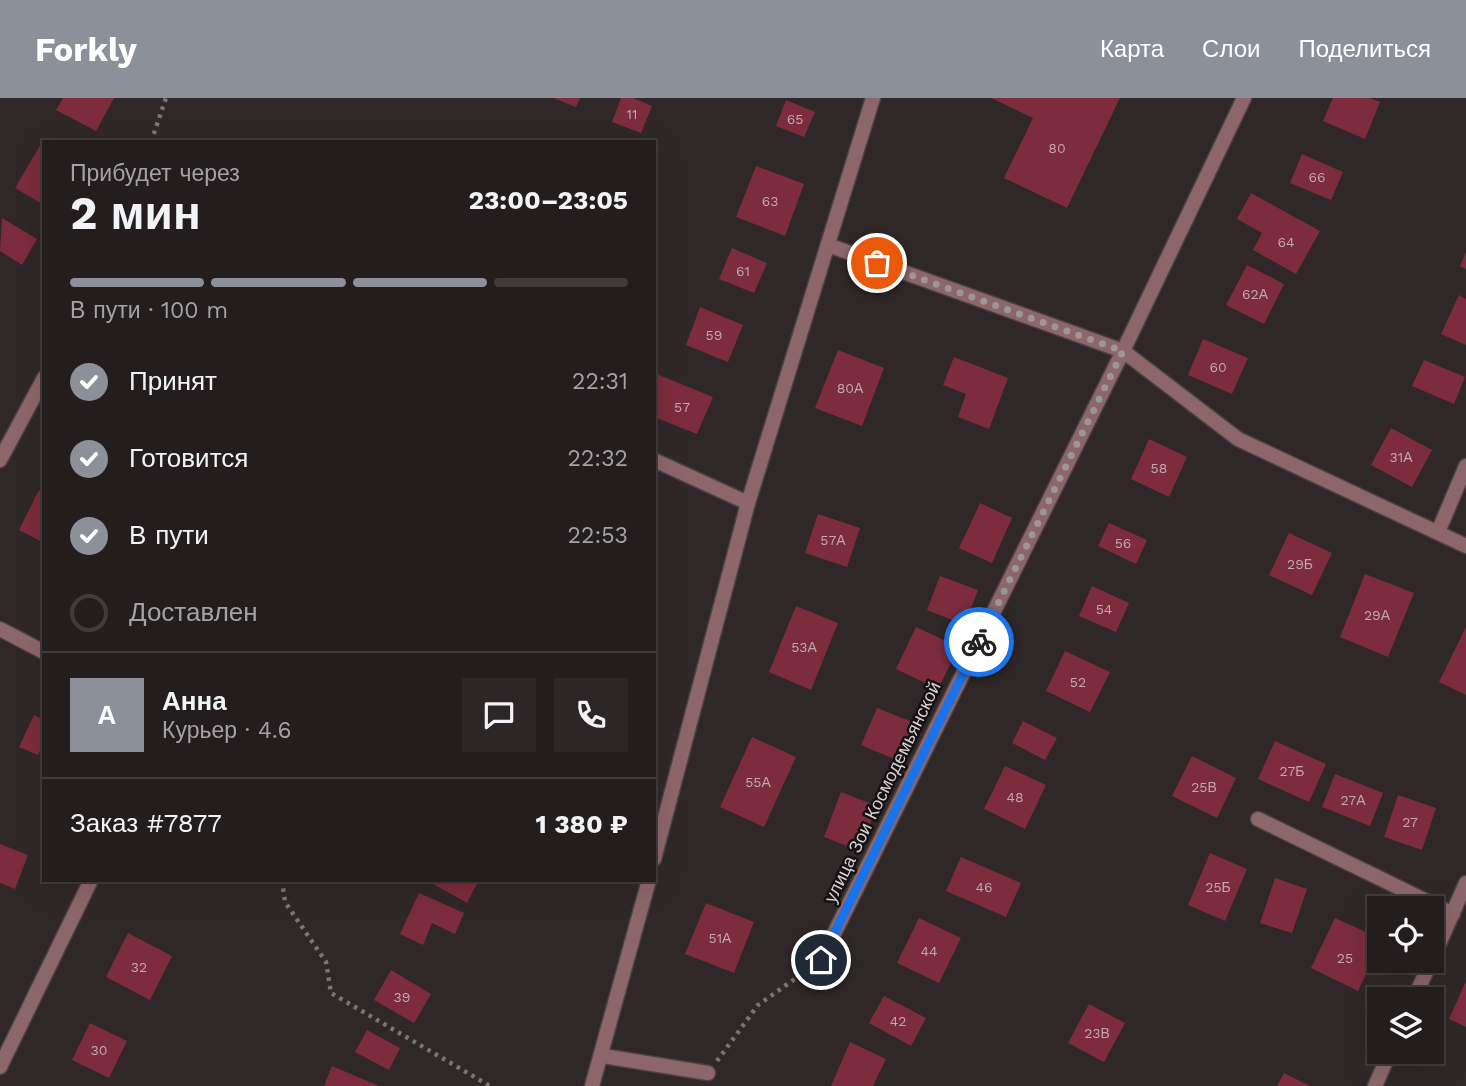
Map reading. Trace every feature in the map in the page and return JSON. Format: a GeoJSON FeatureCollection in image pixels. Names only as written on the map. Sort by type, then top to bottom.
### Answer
{"type":"FeatureCollection","features":[{"type":"Feature","properties":{"kind":"street"},"geometry":{"type":"LineString","coordinates":[[656,851],[748,503],[872,98]]}},
{"type":"Feature","properties":{"kind":"street","name":"улица Зои Космодемьянской"},"geometry":{"type":"LineString","coordinates":[[821,960],[1123,351],[1244,98]]}},
{"type":"Feature","properties":{"kind":"street"},"geometry":{"type":"LineString","coordinates":[[828,245],[1123,351],[1238,439],[1466,546]]}},
{"type":"Feature","properties":{"kind":"street"},"geometry":{"type":"LineString","coordinates":[[0,460],[42,382]]}},
{"type":"Feature","properties":{"kind":"street"},"geometry":{"type":"LineString","coordinates":[[656,461],[748,503]]}},
{"type":"Feature","properties":{"kind":"street"},"geometry":{"type":"LineString","coordinates":[[1438,532],[1466,466]]}},
{"type":"Feature","properties":{"kind":"street"},"geometry":{"type":"LineString","coordinates":[[0,629],[42,651]]}},
{"type":"Feature","properties":{"kind":"street"},"geometry":{"type":"LineString","coordinates":[[1258,819],[1452,914]]}},
{"type":"Feature","properties":{"kind":"street"},"geometry":{"type":"LineString","coordinates":[[0,1067],[91,882]]}},
{"type":"Feature","properties":{"kind":"street"},"geometry":{"type":"LineString","coordinates":[[592,1086],[603,1056],[648,882]]}},
{"type":"Feature","properties":{"kind":"street"},"geometry":{"type":"LineString","coordinates":[[1444,932],[1466,883]]}},
{"type":"Feature","properties":{"kind":"street"},"geometry":{"type":"LineString","coordinates":[[603,1056],[708,1073]]}},
{"type":"Feature","properties":{"kind":"street"},"geometry":{"type":"LineString","coordinates":[[1375,1086],[1385,1064]]}},
{"type":"Feature","properties":{"kind":"path"},"geometry":{"type":"LineString","coordinates":[[152,140],[166,98]]}},
{"type":"Feature","properties":{"kind":"path"},"geometry":{"type":"LineString","coordinates":[[282,882],[285,902],[326,962],[331,993],[490,1086]]}},
{"type":"Feature","properties":{"kind":"path"},"geometry":{"type":"LineString","coordinates":[[708,1073],[758,1005],[821,960]]}},
{"type":"Feature","properties":{"kind":"building"},"geometry":{"type":"Polygon","coordinates":[[[63,98],[114,98],[96,131],[56,110],[63,98]]]}},
{"type":"Feature","properties":{"kind":"building"},"geometry":{"type":"Polygon","coordinates":[[[553,98],[580,98],[576,107],[553,98]]]}},
{"type":"Feature","properties":{"kind":"building"},"geometry":{"type":"Polygon","coordinates":[[[621,98],[633,98],[652,106],[641,133],[612,122],[621,98]]]}},
{"type":"Feature","properties":{"kind":"building"},"geometry":{"type":"Polygon","coordinates":[[[991,98],[1120,98],[1067,208],[1004,178],[1033,118],[991,98]]]}},
{"type":"Feature","properties":{"kind":"building"},"geometry":{"type":"Polygon","coordinates":[[[1333,98],[1370,98],[1380,102],[1365,139],[1323,121],[1333,98]]]}},
{"type":"Feature","properties":{"kind":"building"},"geometry":{"type":"Polygon","coordinates":[[[786,100],[815,112],[804,137],[776,126],[786,100]]]}},
{"type":"Feature","properties":{"kind":"building"},"geometry":{"type":"Polygon","coordinates":[[[41,144],[42,144],[42,204],[15,188],[41,144]]]}},
{"type":"Feature","properties":{"kind":"building"},"geometry":{"type":"Polygon","coordinates":[[[1302,154],[1343,172],[1331,200],[1290,183],[1302,154]]]}},
{"type":"Feature","properties":{"kind":"building"},"geometry":{"type":"Polygon","coordinates":[[[756,166],[804,184],[785,236],[736,217],[756,166]]]}},
{"type":"Feature","properties":{"kind":"building"},"geometry":{"type":"Polygon","coordinates":[[[1251,193],[1320,231],[1296,274],[1253,250],[1262,233],[1237,219],[1251,193]]]}},
{"type":"Feature","properties":{"kind":"building"},"geometry":{"type":"Polygon","coordinates":[[[2,218],[37,239],[22,265],[0,251],[2,218]]]}},
{"type":"Feature","properties":{"kind":"building"},"geometry":{"type":"Polygon","coordinates":[[[732,248],[767,263],[754,293],[719,279],[732,248]]]}},
{"type":"Feature","properties":{"kind":"building"},"geometry":{"type":"Polygon","coordinates":[[[1466,252],[1466,269],[1460,266],[1466,252]]]}},
{"type":"Feature","properties":{"kind":"building"},"geometry":{"type":"Polygon","coordinates":[[[1247,265],[1284,284],[1264,324],[1226,305],[1247,265]]]}},
{"type":"Feature","properties":{"kind":"building"},"geometry":{"type":"Polygon","coordinates":[[[1459,295],[1466,299],[1466,345],[1441,334],[1459,295]]]}},
{"type":"Feature","properties":{"kind":"building"},"geometry":{"type":"Polygon","coordinates":[[[700,307],[743,325],[728,362],[686,345],[700,307]]]}},
{"type":"Feature","properties":{"kind":"building"},"geometry":{"type":"Polygon","coordinates":[[[1203,339],[1248,358],[1232,394],[1188,375],[1203,339]]]}},
{"type":"Feature","properties":{"kind":"building"},"geometry":{"type":"Polygon","coordinates":[[[838,350],[884,368],[862,426],[815,408],[838,350]]]}},
{"type":"Feature","properties":{"kind":"building"},"geometry":{"type":"Polygon","coordinates":[[[954,357],[1008,378],[989,429],[958,417],[966,394],[943,385],[954,357]]]}},
{"type":"Feature","properties":{"kind":"building"},"geometry":{"type":"Polygon","coordinates":[[[1424,360],[1465,377],[1454,404],[1412,386],[1424,360]]]}},
{"type":"Feature","properties":{"kind":"building"},"geometry":{"type":"Polygon","coordinates":[[[656,374],[713,397],[697,434],[656,418],[656,374]]]}},
{"type":"Feature","properties":{"kind":"building"},"geometry":{"type":"Polygon","coordinates":[[[1391,428],[1432,450],[1412,487],[1371,465],[1391,428]]]}},
{"type":"Feature","properties":{"kind":"building"},"geometry":{"type":"Polygon","coordinates":[[[1149,439],[1187,457],[1169,497],[1131,479],[1149,439]]]}},
{"type":"Feature","properties":{"kind":"building"},"geometry":{"type":"Polygon","coordinates":[[[39,490],[42,492],[42,542],[19,530],[39,490]]]}},
{"type":"Feature","properties":{"kind":"building"},"geometry":{"type":"Polygon","coordinates":[[[980,503],[1012,518],[992,563],[959,548],[980,503]]]}},
{"type":"Feature","properties":{"kind":"building"},"geometry":{"type":"Polygon","coordinates":[[[818,514],[860,528],[847,567],[805,553],[818,514]]]}},
{"type":"Feature","properties":{"kind":"building"},"geometry":{"type":"Polygon","coordinates":[[[1109,523],[1147,540],[1136,564],[1098,546],[1109,523]]]}},
{"type":"Feature","properties":{"kind":"building"},"geometry":{"type":"Polygon","coordinates":[[[1289,533],[1332,553],[1312,595],[1269,575],[1289,533]]]}},
{"type":"Feature","properties":{"kind":"building"},"geometry":{"type":"Polygon","coordinates":[[[1365,574],[1414,593],[1388,657],[1340,637],[1365,574]]]}},
{"type":"Feature","properties":{"kind":"building"},"geometry":{"type":"Polygon","coordinates":[[[940,576],[978,590],[965,625],[927,610],[940,576]]]}},
{"type":"Feature","properties":{"kind":"building"},"geometry":{"type":"Polygon","coordinates":[[[1092,586],[1129,603],[1116,632],[1079,616],[1092,586]]]}},
{"type":"Feature","properties":{"kind":"building"},"geometry":{"type":"Polygon","coordinates":[[[796,606],[838,623],[811,690],[769,672],[796,606]]]}},
{"type":"Feature","properties":{"kind":"building"},"geometry":{"type":"Polygon","coordinates":[[[916,627],[959,647],[938,689],[896,669],[916,627]]]}},
{"type":"Feature","properties":{"kind":"building"},"geometry":{"type":"Polygon","coordinates":[[[1466,627],[1466,695],[1439,682],[1466,627]]]}},
{"type":"Feature","properties":{"kind":"building"},"geometry":{"type":"Polygon","coordinates":[[[1065,651],[1110,672],[1090,712],[1046,691],[1065,651]]]}},
{"type":"Feature","properties":{"kind":"building"},"geometry":{"type":"Polygon","coordinates":[[[877,708],[915,723],[899,761],[861,745],[877,708]]]}},
{"type":"Feature","properties":{"kind":"building"},"geometry":{"type":"Polygon","coordinates":[[[34,715],[42,719],[42,746],[38,755],[19,747],[34,715]]]}},
{"type":"Feature","properties":{"kind":"building"},"geometry":{"type":"Polygon","coordinates":[[[1023,721],[1057,738],[1045,760],[1012,743],[1023,721]]]}},
{"type":"Feature","properties":{"kind":"building"},"geometry":{"type":"Polygon","coordinates":[[[752,737],[796,757],[764,827],[720,807],[752,737]]]}},
{"type":"Feature","properties":{"kind":"building"},"geometry":{"type":"Polygon","coordinates":[[[1275,741],[1326,764],[1309,802],[1258,779],[1275,741]]]}},
{"type":"Feature","properties":{"kind":"building"},"geometry":{"type":"Polygon","coordinates":[[[1192,756],[1236,778],[1217,818],[1172,796],[1192,756]]]}},
{"type":"Feature","properties":{"kind":"building"},"geometry":{"type":"Polygon","coordinates":[[[1005,766],[1046,785],[1025,829],[984,809],[1005,766]]]}},
{"type":"Feature","properties":{"kind":"building"},"geometry":{"type":"Polygon","coordinates":[[[1335,774],[1383,793],[1370,826],[1322,807],[1335,774]]]}},
{"type":"Feature","properties":{"kind":"building"},"geometry":{"type":"Polygon","coordinates":[[[841,792],[877,806],[860,851],[824,837],[841,792]]]}},
{"type":"Feature","properties":{"kind":"building"},"geometry":{"type":"Polygon","coordinates":[[[1398,795],[1436,808],[1422,850],[1384,837],[1398,795]]]}},
{"type":"Feature","properties":{"kind":"building"},"geometry":{"type":"Polygon","coordinates":[[[0,844],[28,855],[15,889],[0,883],[0,844]]]}},
{"type":"Feature","properties":{"kind":"building"},"geometry":{"type":"Polygon","coordinates":[[[1210,853],[1247,869],[1225,921],[1188,905],[1210,853]]]}},
{"type":"Feature","properties":{"kind":"building"},"geometry":{"type":"Polygon","coordinates":[[[961,857],[1021,883],[1006,917],[946,891],[961,857]]]}},
{"type":"Feature","properties":{"kind":"building"},"geometry":{"type":"Polygon","coordinates":[[[1275,878],[1307,889],[1292,933],[1260,923],[1275,878]]]}},
{"type":"Feature","properties":{"kind":"building"},"geometry":{"type":"Polygon","coordinates":[[[430,882],[478,882],[467,903],[430,882]]]}},
{"type":"Feature","properties":{"kind":"building"},"geometry":{"type":"Polygon","coordinates":[[[419,893],[464,913],[455,934],[432,923],[423,945],[400,934],[419,893]]]}},
{"type":"Feature","properties":{"kind":"building"},"geometry":{"type":"Polygon","coordinates":[[[706,903],[754,922],[734,973],[685,954],[706,903]]]}},
{"type":"Feature","properties":{"kind":"building"},"geometry":{"type":"Polygon","coordinates":[[[919,918],[961,938],[939,983],[897,963],[919,918]]]}},
{"type":"Feature","properties":{"kind":"building"},"geometry":{"type":"Polygon","coordinates":[[[1335,918],[1367,933],[1367,972],[1358,991],[1311,968],[1335,918]]]}},
{"type":"Feature","properties":{"kind":"building"},"geometry":{"type":"Polygon","coordinates":[[[128,933],[172,956],[150,1000],[106,977],[128,933]]]}},
{"type":"Feature","properties":{"kind":"building"},"geometry":{"type":"Polygon","coordinates":[[[391,970],[431,994],[414,1023],[374,1000],[391,970]]]}},
{"type":"Feature","properties":{"kind":"building"},"geometry":{"type":"Polygon","coordinates":[[[1466,981],[1466,1027],[1449,1019],[1466,981]]]}},
{"type":"Feature","properties":{"kind":"building"},"geometry":{"type":"Polygon","coordinates":[[[884,996],[926,1018],[911,1046],[869,1023],[884,996]]]}},
{"type":"Feature","properties":{"kind":"building"},"geometry":{"type":"Polygon","coordinates":[[[1089,1004],[1125,1023],[1104,1062],[1068,1043],[1089,1004]]]}},
{"type":"Feature","properties":{"kind":"building"},"geometry":{"type":"Polygon","coordinates":[[[90,1023],[127,1041],[109,1078],[72,1060],[90,1023]]]}},
{"type":"Feature","properties":{"kind":"building"},"geometry":{"type":"Polygon","coordinates":[[[367,1030],[400,1048],[389,1070],[355,1052],[367,1030]]]}},
{"type":"Feature","properties":{"kind":"building"},"geometry":{"type":"Polygon","coordinates":[[[850,1042],[886,1059],[873,1086],[831,1086],[850,1042]]]}},
{"type":"Feature","properties":{"kind":"building"},"geometry":{"type":"Polygon","coordinates":[[[332,1066],[379,1086],[324,1086],[332,1066]]]}},
{"type":"Feature","properties":{"kind":"building"},"geometry":{"type":"Polygon","coordinates":[[[1284,1073],[1310,1086],[1277,1086],[1284,1073]]]}},
{"type":"Feature","properties":{"kind":"way so far"},"geometry":{"type":"LineString","coordinates":[[877,263],[1123,351],[979,642]]}},
{"type":"Feature","properties":{"kind":"route"},"geometry":{"type":"LineString","coordinates":[[821,960],[979,642]]}}]}
